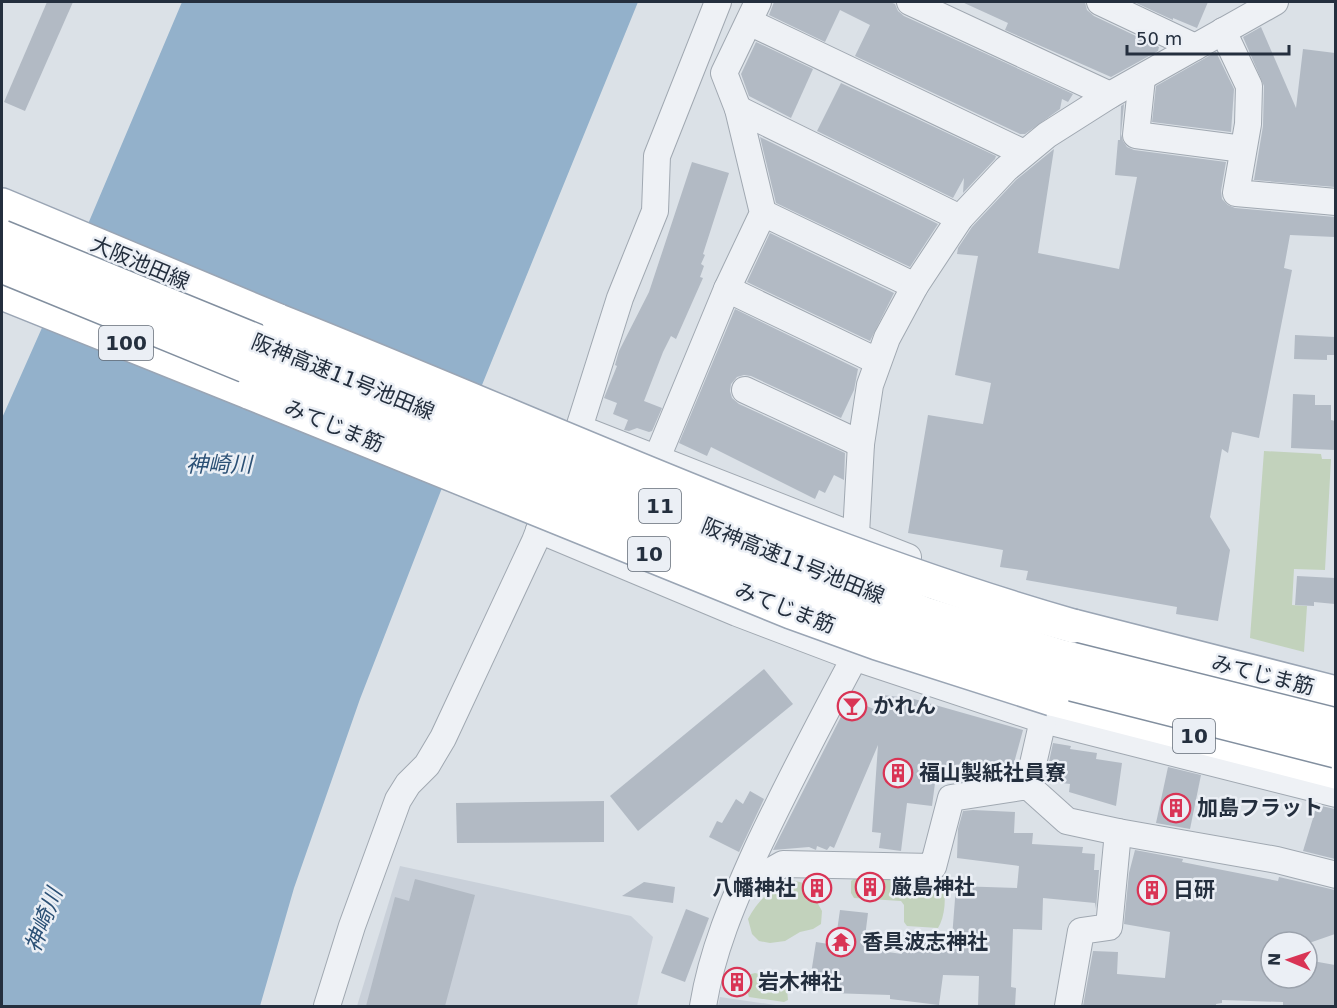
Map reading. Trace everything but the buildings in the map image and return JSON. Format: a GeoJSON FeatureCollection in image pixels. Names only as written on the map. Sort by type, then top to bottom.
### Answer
{"type":"FeatureCollection","features":[{"type":"Feature","properties":{"kind":"main road","name":"大阪池田線"},"geometry":{"type":"LineString","coordinates":[[2,205],[279,321]]}},
{"type":"Feature","properties":{"kind":"main road","name":"阪神高速11号池田線"},"geometry":{"type":"LineString","coordinates":[[2,237],[925,614],[1059,656],[1335,725]]}},
{"type":"Feature","properties":{"kind":"main road","name":"阪神高速11号池田線"},"geometry":{"type":"LineString","coordinates":[[2,266],[717,560],[919,639],[1048,678],[1335,750]]}},
{"type":"Feature","properties":{"kind":"main road","name":"100"},"geometry":{"type":"LineString","coordinates":[[2,293],[251,393]]}},
{"type":"Feature","properties":{"kind":"main road","name":"みてじま筋"},"geometry":{"type":"LineString","coordinates":[[279,321],[777,525],[998,605],[1335,693]]}},
{"type":"Feature","properties":{"kind":"main road","name":"みてじま筋"},"geometry":{"type":"LineString","coordinates":[[251,393],[791,612],[1048,710],[1335,772]]}},
{"type":"Feature","properties":{"kind":"street"},"geometry":{"type":"LineString","coordinates":[[327,1006],[352,926],[398,800],[408,784],[427,765],[443,738],[539,530],[579,428],[620,298],[655,211],[657,156],[718,2]]}},
{"type":"Feature","properties":{"kind":"street"},"geometry":{"type":"LineString","coordinates":[[910,2],[1110,95]]}},
{"type":"Feature","properties":{"kind":"street"},"geometry":{"type":"LineString","coordinates":[[1100,2],[1195,47]]}},
{"type":"Feature","properties":{"kind":"street"},"geometry":{"type":"LineString","coordinates":[[703,1006],[709,973],[726,920],[739,889],[786,785],[853,657],[854,536],[861,444],[870,385],[887,338],[915,286],[960,218],[1024,153],[1110,95],[1275,2]]}},
{"type":"Feature","properties":{"kind":"street"},"geometry":{"type":"LineString","coordinates":[[657,458],[728,289],[763,213],[738,109],[724,73],[753,12],[1024,153]]}},
{"type":"Feature","properties":{"kind":"street"},"geometry":{"type":"LineString","coordinates":[[1223,31],[1249,86],[1248,124],[1236,193],[1335,202]]}},
{"type":"Feature","properties":{"kind":"street"},"geometry":{"type":"LineString","coordinates":[[1142,78],[1136,135],[1243,149]]}},
{"type":"Feature","properties":{"kind":"street"},"geometry":{"type":"LineString","coordinates":[[738,109],[960,218]]}},
{"type":"Feature","properties":{"kind":"street"},"geometry":{"type":"LineString","coordinates":[[763,213],[915,286]]}},
{"type":"Feature","properties":{"kind":"street"},"geometry":{"type":"LineString","coordinates":[[728,289],[877,361]]}},
{"type":"Feature","properties":{"kind":"street"},"geometry":{"type":"LineString","coordinates":[[745,390],[861,444]]}},
{"type":"Feature","properties":{"kind":"street"},"geometry":{"type":"LineString","coordinates":[[579,428],[939,569],[1032,598],[1335,677]]}},
{"type":"Feature","properties":{"kind":"street"},"geometry":{"type":"LineString","coordinates":[[539,530],[737,613],[853,657],[1048,710],[1335,794]]}},
{"type":"Feature","properties":{"kind":"street"},"geometry":{"type":"LineString","coordinates":[[1028,786],[1048,710]]}},
{"type":"Feature","properties":{"kind":"street"},"geometry":{"type":"LineString","coordinates":[[739,889],[783,864],[933,867],[951,798],[1028,786]]}},
{"type":"Feature","properties":{"kind":"street"},"geometry":{"type":"LineString","coordinates":[[1028,786],[1067,821],[1277,860],[1335,875]]}},
{"type":"Feature","properties":{"kind":"street"},"geometry":{"type":"LineString","coordinates":[[1068,1006],[1081,931],[1109,927],[1118,832]]}},
{"type":"Feature","properties":{"kind":"shaded area"},"geometry":{"type":"Polygon","coordinates":[[[400,866],[631,916],[653,937],[637,1006],[357,1006],[400,866]]]}},
{"type":"Feature","properties":{"kind":"shaded area"},"geometry":{"type":"Polygon","coordinates":[[[720,997],[782,1006],[718,1006],[720,997]]]}},
{"type":"Feature","properties":{"kind":"green space"},"geometry":{"type":"Polygon","coordinates":[[[1264,451],[1321,454],[1322,459],[1331,459],[1325,570],[1294,569],[1292,605],[1307,606],[1304,652],[1250,638],[1264,451]]]}},
{"type":"Feature","properties":{"kind":"green space"},"geometry":{"type":"Polygon","coordinates":[[[855,878],[942,883],[944,906],[938,928],[907,926],[904,922],[904,905],[901,901],[854,898],[851,893],[851,881],[855,878]]]}},
{"type":"Feature","properties":{"kind":"green space"},"geometry":{"type":"Polygon","coordinates":[[[792,880],[807,884],[822,911],[821,924],[785,941],[770,943],[759,941],[752,934],[748,919],[766,895],[792,880]]]}},
{"type":"Feature","properties":{"kind":"green space"},"geometry":{"type":"Polygon","coordinates":[[[755,973],[787,989],[788,1000],[784,1002],[749,997],[751,974],[755,973]]]}},
{"type":"Feature","properties":{"kind":"water","name":"神崎川"},"geometry":{"type":"Polygon","coordinates":[[[182,2],[638,2],[482,385],[360,699],[294,888],[260,1006],[2,1006],[2,418],[88,224],[182,2]]]}},
{"type":"Feature","properties":{"kind":"place","name":"かれん"},"geometry":{"type":"Point","coordinates":[852,706]}},
{"type":"Feature","properties":{"kind":"place","name":"福山製紙社員寮"},"geometry":{"type":"Point","coordinates":[898,773]}},
{"type":"Feature","properties":{"kind":"place","name":"加島フラット"},"geometry":{"type":"Point","coordinates":[1176,808]}},
{"type":"Feature","properties":{"kind":"place","name":"厳島神社"},"geometry":{"type":"Point","coordinates":[870,887]}},
{"type":"Feature","properties":{"kind":"place","name":"八幡神社"},"geometry":{"type":"Point","coordinates":[817,888]}},
{"type":"Feature","properties":{"kind":"place","name":"日研"},"geometry":{"type":"Point","coordinates":[1152,890]}},
{"type":"Feature","properties":{"kind":"place","name":"香具波志神社"},"geometry":{"type":"Point","coordinates":[841,942]}},
{"type":"Feature","properties":{"kind":"place","name":"岩木神社"},"geometry":{"type":"Point","coordinates":[737,982]}}]}
